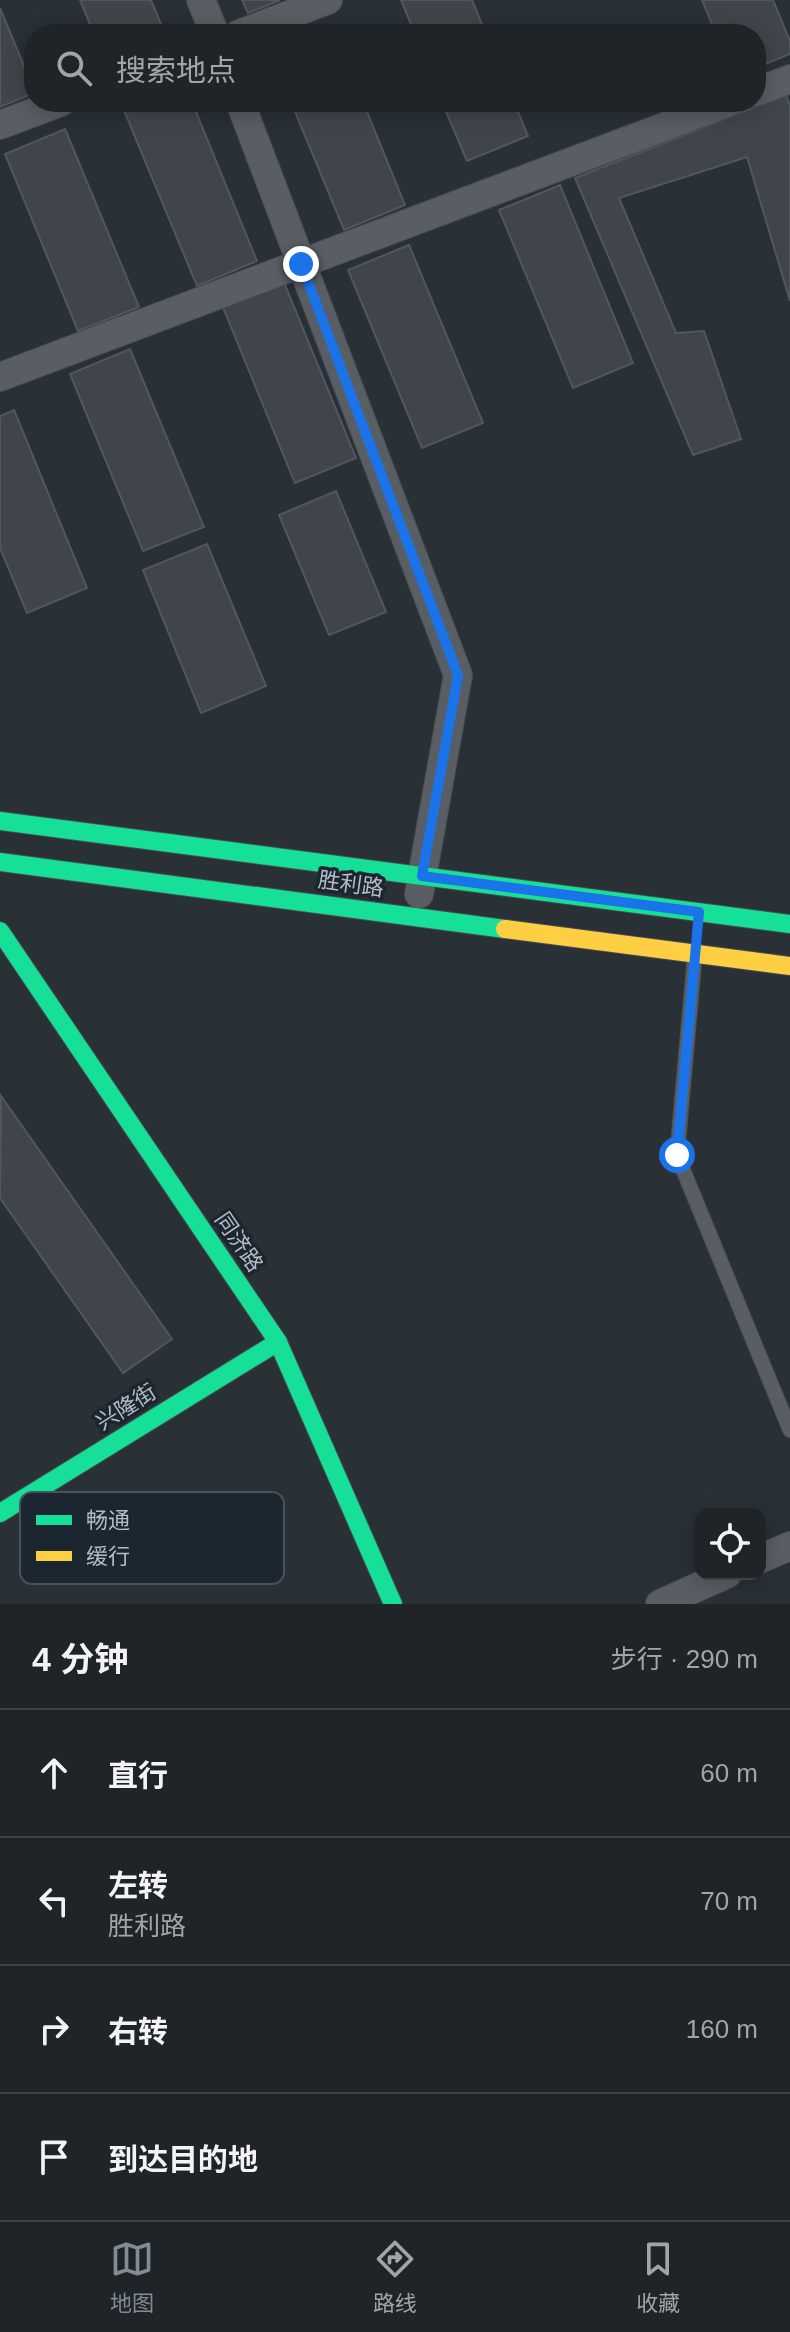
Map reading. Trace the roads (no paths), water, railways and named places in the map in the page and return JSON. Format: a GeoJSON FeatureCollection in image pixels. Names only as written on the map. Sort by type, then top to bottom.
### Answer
{"type":"FeatureCollection","features":[{"type":"Feature","properties":{"kind":"main road","name":"胜利路"},"geometry":{"type":"LineString","coordinates":[[0,821],[422,876],[697,933],[790,966]]}},
{"type":"Feature","properties":{"kind":"main road","name":"胜利路"},"geometry":{"type":"LineString","coordinates":[[0,862],[415,917],[697,933],[790,924]]}},
{"type":"Feature","properties":{"kind":"main road","name":"同济路"},"geometry":{"type":"LineString","coordinates":[[0,931],[278,1342],[393,1604]]}},
{"type":"Feature","properties":{"kind":"main road","name":"兴隆街"},"geometry":{"type":"LineString","coordinates":[[34,1492],[278,1342]]}},
{"type":"Feature","properties":{"kind":"main road","name":"兴隆街"},"geometry":{"type":"LineString","coordinates":[[0,1513],[20,1501]]}},
{"type":"Feature","properties":{"kind":"street"},"geometry":{"type":"LineString","coordinates":[[201,0],[211,24]]}},
{"type":"Feature","properties":{"kind":"street"},"geometry":{"type":"LineString","coordinates":[[265,24],[328,0]]}},
{"type":"Feature","properties":{"kind":"street"},"geometry":{"type":"LineString","coordinates":[[766,88],[790,79]]}},
{"type":"Feature","properties":{"kind":"street"},"geometry":{"type":"LineString","coordinates":[[0,125],[34,112]]}},
{"type":"Feature","properties":{"kind":"street"},"geometry":{"type":"LineString","coordinates":[[244,112],[458,675],[415,917]]}},
{"type":"Feature","properties":{"kind":"street"},"geometry":{"type":"LineString","coordinates":[[0,377],[704,112]]}},
{"type":"Feature","properties":{"kind":"street"},"geometry":{"type":"LineString","coordinates":[[766,1556],[790,1546]]}},
{"type":"Feature","properties":{"kind":"street"},"geometry":{"type":"LineString","coordinates":[[660,1604],[714,1580]]}},
{"type":"Feature","properties":{"kind":"lane"},"geometry":{"type":"LineString","coordinates":[[697,933],[677,1155],[790,1430]]}}]}
